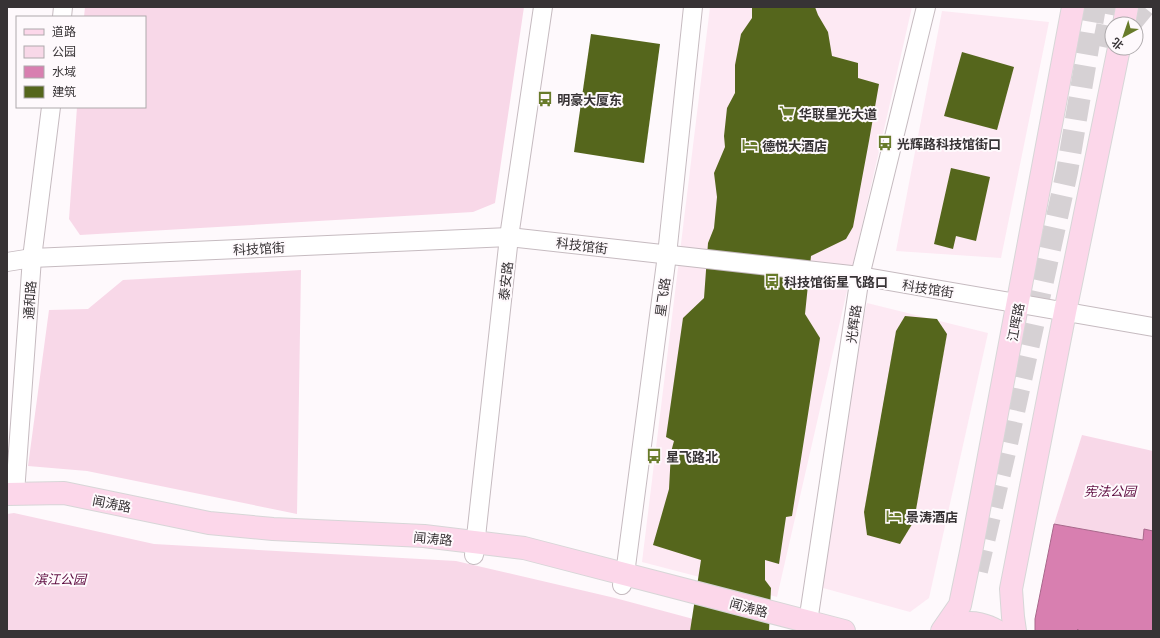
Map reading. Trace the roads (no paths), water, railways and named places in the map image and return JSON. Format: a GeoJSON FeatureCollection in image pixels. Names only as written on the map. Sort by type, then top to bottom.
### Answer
{"type":"FeatureCollection","features":[{"type":"Feature","properties":{"kind":"main road","name":"江晖路"},"geometry":{"type":"LineString","coordinates":[[942,631],[960,605],[1073,7]]}},
{"type":"Feature","properties":{"kind":"main road"},"geometry":{"type":"LineString","coordinates":[[1015,631],[1012,617],[1011,589],[1065,312],[1117,56]]}},
{"type":"Feature","properties":{"kind":"main road","name":"闻涛路"},"geometry":{"type":"LineString","coordinates":[[11,494],[192,531],[244,539],[427,549],[475,549],[512,560],[623,580],[801,626],[844,631]]}},
{"type":"Feature","properties":{"kind":"main road"},"geometry":{"type":"LineString","coordinates":[[946,631],[962,624],[976,623],[991,627],[997,631]]}},
{"type":"Feature","properties":{"kind":"street","name":"泰安路"},"geometry":{"type":"LineString","coordinates":[[475,549],[509,237],[543,7]]}},
{"type":"Feature","properties":{"kind":"street","name":"星飞路"},"geometry":{"type":"LineString","coordinates":[[623,580],[667,255],[693,7]]}},
{"type":"Feature","properties":{"kind":"street","name":"光辉路"},"geometry":{"type":"LineString","coordinates":[[801,626],[860,276],[926,7]]}},
{"type":"Feature","properties":{"kind":"street","name":"通和路"},"geometry":{"type":"LineString","coordinates":[[11,494],[32,258],[51,108]]}},
{"type":"Feature","properties":{"kind":"street","name":"科技馆街"},"geometry":{"type":"LineString","coordinates":[[7,262],[32,258],[509,237],[860,276],[1153,327]]}},
{"type":"Feature","properties":{"kind":"water"},"geometry":{"type":"Polygon","coordinates":[[[1054,524],[1143,540],[1144,529],[1153,531],[1153,631],[1078,631],[1078,629],[1076,631],[1035,631],[1035,619],[1054,524]]]}},
{"type":"Feature","properties":{"kind":"tunnel"},"geometry":{"type":"LineString","coordinates":[[977,571],[1006,448],[1067,172],[1095,7]]}},
{"type":"Feature","properties":{"kind":"tunnel"},"geometry":{"type":"LineString","coordinates":[[1103,47],[1111,7]]}},
{"type":"Feature","properties":{"kind":"tunnel"},"geometry":{"type":"LineString","coordinates":[[1137,16],[1144,7]]}},
{"type":"Feature","properties":{"kind":"place","name":"明豪大厦东"},"geometry":{"type":"Point","coordinates":[545,99]}},
{"type":"Feature","properties":{"kind":"place","name":"华联星光大道"},"geometry":{"type":"Point","coordinates":[787,113]}},
{"type":"Feature","properties":{"kind":"place","name":"光辉路科技馆街口"},"geometry":{"type":"Point","coordinates":[885,143]}},
{"type":"Feature","properties":{"kind":"place","name":"德悦大酒店"},"geometry":{"type":"Point","coordinates":[750,145]}},
{"type":"Feature","properties":{"kind":"place","name":"科技馆街星飞路口"},"geometry":{"type":"Point","coordinates":[772,281]}},
{"type":"Feature","properties":{"kind":"place","name":"星飞路北"},"geometry":{"type":"Point","coordinates":[654,456]}},
{"type":"Feature","properties":{"kind":"place","name":"景涛酒店"},"geometry":{"type":"Point","coordinates":[894,516]}},
{"type":"Feature","properties":{"kind":"park label","name":"宪法公园"},"geometry":{"type":"Point","coordinates":[1110,490]}},
{"type":"Feature","properties":{"kind":"park label","name":"滨江公园"},"geometry":{"type":"Point","coordinates":[60,578]}}]}
